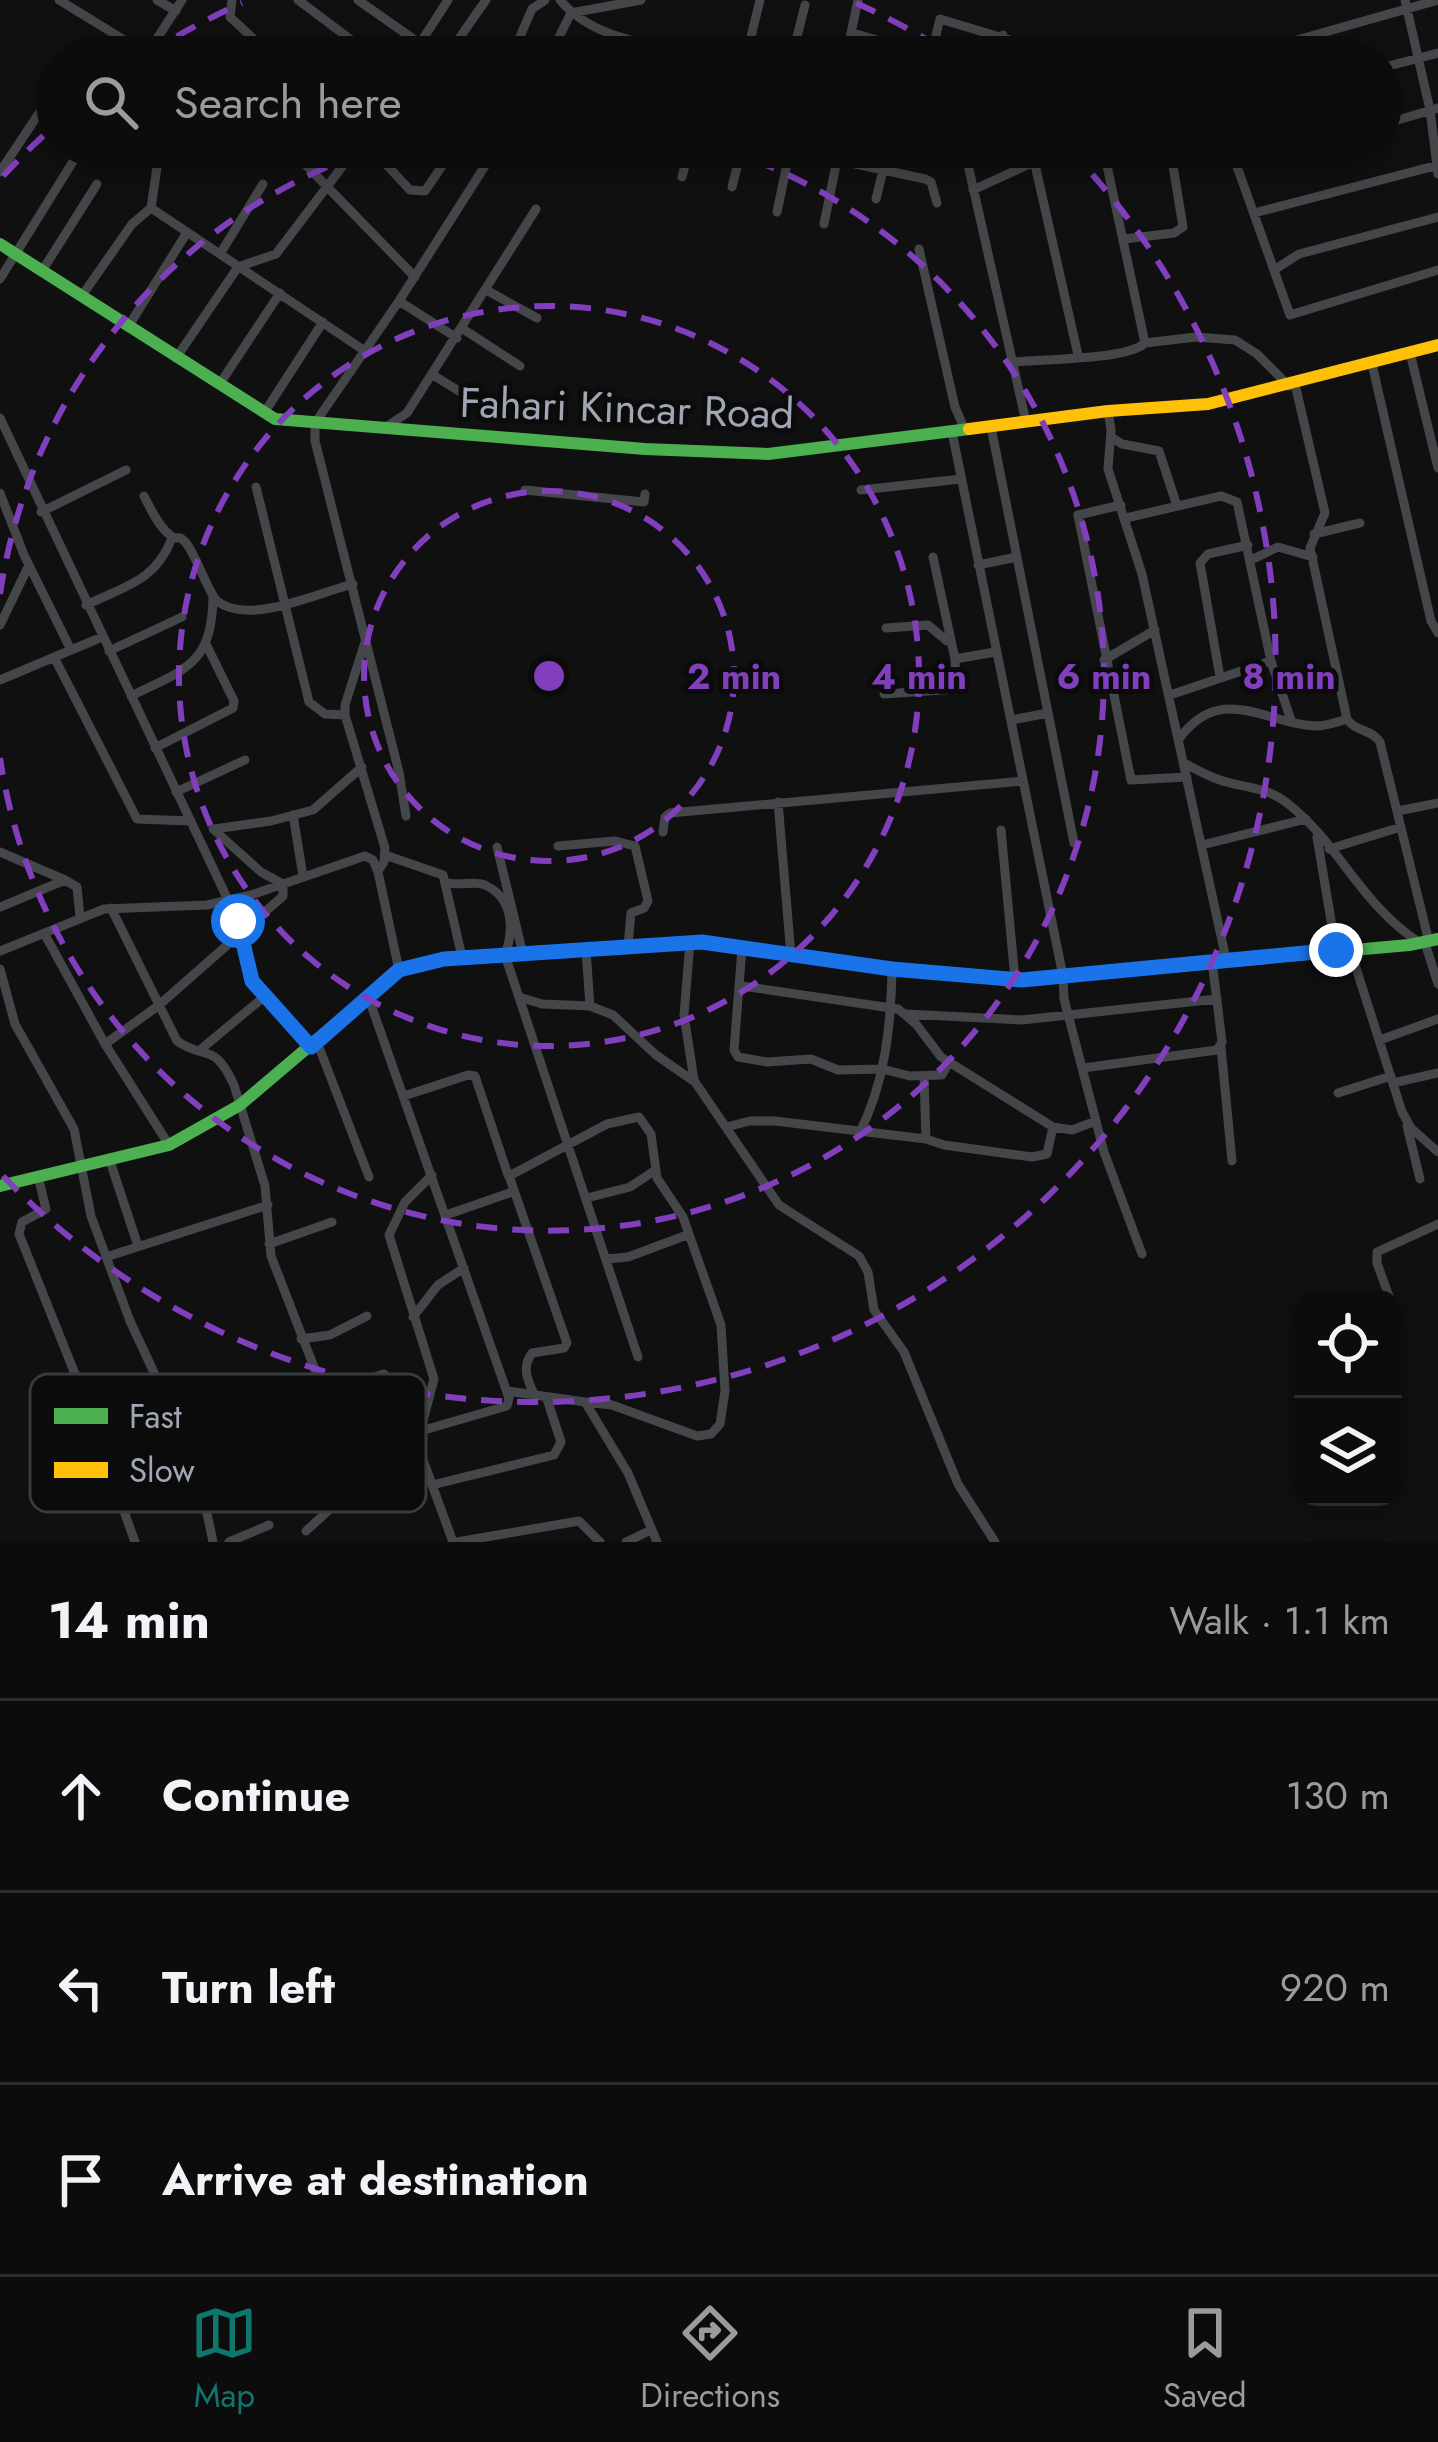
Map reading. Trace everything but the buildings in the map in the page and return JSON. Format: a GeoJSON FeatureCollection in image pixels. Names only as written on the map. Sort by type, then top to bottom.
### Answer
{"type":"FeatureCollection","features":[{"type":"Feature","properties":{"kind":"street"},"geometry":{"type":"LineString","coordinates":[[59,0],[115,36]]}},
{"type":"Feature","properties":{"kind":"street"},"geometry":{"type":"LineString","coordinates":[[157,0],[176,11]]}},
{"type":"Feature","properties":{"kind":"street"},"geometry":{"type":"LineString","coordinates":[[159,36],[182,0]]}},
{"type":"Feature","properties":{"kind":"street"},"geometry":{"type":"LineString","coordinates":[[232,0],[230,17],[250,36]]}},
{"type":"Feature","properties":{"kind":"street"},"geometry":{"type":"LineString","coordinates":[[358,0],[407,36]]}},
{"type":"Feature","properties":{"kind":"street"},"geometry":{"type":"LineString","coordinates":[[425,36],[448,0]]}},
{"type":"Feature","properties":{"kind":"street"},"geometry":{"type":"LineString","coordinates":[[458,36],[486,0]]}},
{"type":"Feature","properties":{"kind":"street"},"geometry":{"type":"LineString","coordinates":[[520,0],[532,9]]}},
{"type":"Feature","properties":{"kind":"street"},"geometry":{"type":"LineString","coordinates":[[520,36],[532,9],[545,0]]}},
{"type":"Feature","properties":{"kind":"street"},"geometry":{"type":"LineString","coordinates":[[560,0],[571,13],[600,30],[626,36]]}},
{"type":"Feature","properties":{"kind":"street"},"geometry":{"type":"LineString","coordinates":[[571,13],[640,0]]}},
{"type":"Feature","properties":{"kind":"street"},"geometry":{"type":"LineString","coordinates":[[751,36],[760,0]]}},
{"type":"Feature","properties":{"kind":"street"},"geometry":{"type":"LineString","coordinates":[[852,36],[858,0]]}},
{"type":"Feature","properties":{"kind":"street"},"geometry":{"type":"LineString","coordinates":[[1305,36],[1438,0]]}},
{"type":"Feature","properties":{"kind":"street"},"geometry":{"type":"LineString","coordinates":[[302,1],[347,36]]}},
{"type":"Feature","properties":{"kind":"street"},"geometry":{"type":"LineString","coordinates":[[797,36],[805,5]]}},
{"type":"Feature","properties":{"kind":"street"},"geometry":{"type":"LineString","coordinates":[[1254,213],[1437,168],[1434,109],[1406,5]]}},
{"type":"Feature","properties":{"kind":"street"},"geometry":{"type":"LineString","coordinates":[[560,36],[571,13]]}},
{"type":"Feature","properties":{"kind":"street"},"geometry":{"type":"LineString","coordinates":[[936,36],[940,19],[1006,36]]}},
{"type":"Feature","properties":{"kind":"street"},"geometry":{"type":"LineString","coordinates":[[853,33],[863,36]]}},
{"type":"Feature","properties":{"kind":"street"},"geometry":{"type":"LineString","coordinates":[[1402,62],[1438,53]]}},
{"type":"Feature","properties":{"kind":"street"},"geometry":{"type":"LineString","coordinates":[[1402,118],[1434,109]]}},
{"type":"Feature","properties":{"kind":"street"},"geometry":{"type":"LineString","coordinates":[[0,172],[36,118]]}},
{"type":"Feature","properties":{"kind":"street"},"geometry":{"type":"LineString","coordinates":[[0,280],[69,168]]}},
{"type":"Feature","properties":{"kind":"street"},"geometry":{"type":"LineString","coordinates":[[81,297],[133,224],[151,208],[157,168]]}},
{"type":"Feature","properties":{"kind":"street"},"geometry":{"type":"LineString","coordinates":[[308,168],[415,277]]}},
{"type":"Feature","properties":{"kind":"street"},"geometry":{"type":"LineString","coordinates":[[176,358],[238,267],[276,254],[342,168]]}},
{"type":"Feature","properties":{"kind":"street"},"geometry":{"type":"LineString","coordinates":[[390,168],[417,192],[425,190],[440,168]]}},
{"type":"Feature","properties":{"kind":"street"},"geometry":{"type":"LineString","coordinates":[[406,816],[315,441],[316,423],[484,168]]}},
{"type":"Feature","properties":{"kind":"street"},"geometry":{"type":"LineString","coordinates":[[682,177],[684,168]]}},
{"type":"Feature","properties":{"kind":"street"},"geometry":{"type":"LineString","coordinates":[[732,187],[737,168]]}},
{"type":"Feature","properties":{"kind":"street"},"geometry":{"type":"LineString","coordinates":[[777,212],[786,168]]}},
{"type":"Feature","properties":{"kind":"street"},"geometry":{"type":"LineString","coordinates":[[824,224],[836,168]]}},
{"type":"Feature","properties":{"kind":"street"},"geometry":{"type":"LineString","coordinates":[[874,168],[931,182],[937,203]]}},
{"type":"Feature","properties":{"kind":"street"},"geometry":{"type":"LineString","coordinates":[[968,168],[1026,422]]}},
{"type":"Feature","properties":{"kind":"street"},"geometry":{"type":"LineString","coordinates":[[973,190],[1021,168]]}},
{"type":"Feature","properties":{"kind":"street"},"geometry":{"type":"LineString","coordinates":[[1035,168],[1078,355]]}},
{"type":"Feature","properties":{"kind":"street"},"geometry":{"type":"LineString","coordinates":[[1108,168],[1145,343]]}},
{"type":"Feature","properties":{"kind":"street"},"geometry":{"type":"LineString","coordinates":[[1124,239],[1174,233],[1184,226],[1174,168]]}},
{"type":"Feature","properties":{"kind":"street"},"geometry":{"type":"LineString","coordinates":[[1238,168],[1290,315],[1438,270]]}},
{"type":"Feature","properties":{"kind":"street"},"geometry":{"type":"LineString","coordinates":[[876,199],[883,170]]}},
{"type":"Feature","properties":{"kind":"street"},"geometry":{"type":"LineString","coordinates":[[42,271],[97,184]]}},
{"type":"Feature","properties":{"kind":"street"},"geometry":{"type":"LineString","coordinates":[[220,254],[263,184]]}},
{"type":"Feature","properties":{"kind":"street"},"geometry":{"type":"LineString","coordinates":[[151,208],[365,351]]}},
{"type":"Feature","properties":{"kind":"street"},"geometry":{"type":"LineString","coordinates":[[381,429],[407,412],[536,209]]}},
{"type":"Feature","properties":{"kind":"street"},"geometry":{"type":"LineString","coordinates":[[1274,270],[1299,254],[1438,217]]}},
{"type":"Feature","properties":{"kind":"street"},"geometry":{"type":"LineString","coordinates":[[128,327],[186,234]]}},
{"type":"Feature","properties":{"kind":"street","name":"Fahari Kincar Road"},"geometry":{"type":"LineString","coordinates":[[0,244],[263,415],[381,429],[738,454],[1108,411],[1208,404],[1438,345]]}},
{"type":"Feature","properties":{"kind":"street"},"geometry":{"type":"LineString","coordinates":[[919,248],[955,407],[961,478],[1067,1012],[1120,1200],[1142,1254]]}},
{"type":"Feature","properties":{"kind":"street"},"geometry":{"type":"LineString","coordinates":[[488,291],[537,318]]}},
{"type":"Feature","properties":{"kind":"street"},"geometry":{"type":"LineString","coordinates":[[219,386],[280,293]]}},
{"type":"Feature","properties":{"kind":"street"},"geometry":{"type":"LineString","coordinates":[[399,301],[520,366]]}},
{"type":"Feature","properties":{"kind":"street"},"geometry":{"type":"LineString","coordinates":[[263,415],[323,322]]}},
{"type":"Feature","properties":{"kind":"street"},"geometry":{"type":"LineString","coordinates":[[1013,362],[1120,355],[1136,352],[1145,343],[1235,340],[1292,385],[1325,513],[1313,534],[1313,556],[1347,719],[1377,737],[1438,984]]}},
{"type":"Feature","properties":{"kind":"street"},"geometry":{"type":"LineString","coordinates":[[1410,353],[1438,468]]}},
{"type":"Feature","properties":{"kind":"street"},"geometry":{"type":"LineString","coordinates":[[1372,364],[1431,622],[1438,633]]}},
{"type":"Feature","properties":{"kind":"street"},"geometry":{"type":"LineString","coordinates":[[433,374],[478,403]]}},
{"type":"Feature","properties":{"kind":"street"},"geometry":{"type":"LineString","coordinates":[[1108,411],[1108,469],[1155,630],[1202,845],[1219,960],[1217,999],[1232,1161]]}},
{"type":"Feature","properties":{"kind":"street"},"geometry":{"type":"LineString","coordinates":[[0,418],[227,898],[243,935],[248,974],[314,1045],[369,1177]]}},
{"type":"Feature","properties":{"kind":"street"},"geometry":{"type":"LineString","coordinates":[[991,427],[1075,843]]}},
{"type":"Feature","properties":{"kind":"street"},"geometry":{"type":"LineString","coordinates":[[1111,437],[1122,444],[1159,451],[1177,506]]}},
{"type":"Feature","properties":{"kind":"street"},"geometry":{"type":"LineString","coordinates":[[41,512],[126,470]]}},
{"type":"Feature","properties":{"kind":"street"},"geometry":{"type":"LineString","coordinates":[[861,490],[961,478]]}},
{"type":"Feature","properties":{"kind":"street"},"geometry":{"type":"LineString","coordinates":[[256,487],[309,703],[325,714],[345,715]]}},
{"type":"Feature","properties":{"kind":"street"},"geometry":{"type":"LineString","coordinates":[[525,490],[644,502],[645,494]]}},
{"type":"Feature","properties":{"kind":"street"},"geometry":{"type":"LineString","coordinates":[[0,493],[71,650]]}},
{"type":"Feature","properties":{"kind":"street"},"geometry":{"type":"LineString","coordinates":[[144,496],[172,538],[185,543],[207,576],[213,597],[207,646],[234,701],[233,708],[155,748]]}},
{"type":"Feature","properties":{"kind":"street"},"geometry":{"type":"LineString","coordinates":[[1126,518],[1221,496],[1240,506],[1271,661],[1291,720]]}},
{"type":"Feature","properties":{"kind":"street"},"geometry":{"type":"LineString","coordinates":[[1121,505],[1078,515],[1131,780],[1187,777]]}},
{"type":"Feature","properties":{"kind":"street"},"geometry":{"type":"LineString","coordinates":[[1313,534],[1360,523]]}},
{"type":"Feature","properties":{"kind":"street"},"geometry":{"type":"LineString","coordinates":[[86,605],[150,574],[163,560],[172,538]]}},
{"type":"Feature","properties":{"kind":"street"},"geometry":{"type":"LineString","coordinates":[[1220,677],[1200,563],[1208,554],[1248,545]]}},
{"type":"Feature","properties":{"kind":"street"},"geometry":{"type":"LineString","coordinates":[[1251,560],[1278,547],[1313,556]]}},
{"type":"Feature","properties":{"kind":"street"},"geometry":{"type":"LineString","coordinates":[[884,694],[956,689],[955,659],[933,557]]}},
{"type":"Feature","properties":{"kind":"street"},"geometry":{"type":"LineString","coordinates":[[978,565],[1017,557]]}},
{"type":"Feature","properties":{"kind":"street"},"geometry":{"type":"LineString","coordinates":[[0,626],[29,564]]}},
{"type":"Feature","properties":{"kind":"street"},"geometry":{"type":"LineString","coordinates":[[213,597],[253,611],[353,584]]}},
{"type":"Feature","properties":{"kind":"street"},"geometry":{"type":"LineString","coordinates":[[109,651],[182,617]]}},
{"type":"Feature","properties":{"kind":"street"},"geometry":{"type":"LineString","coordinates":[[886,628],[928,625],[951,645]]}},
{"type":"Feature","properties":{"kind":"street"},"geometry":{"type":"LineString","coordinates":[[1104,660],[1155,630]]}},
{"type":"Feature","properties":{"kind":"street"},"geometry":{"type":"LineString","coordinates":[[0,680],[102,638]]}},
{"type":"Feature","properties":{"kind":"street"},"geometry":{"type":"LineString","coordinates":[[365,641],[345,715],[385,855],[378,872]]}},
{"type":"Feature","properties":{"kind":"street"},"geometry":{"type":"LineString","coordinates":[[131,696],[184,669],[207,646]]}},
{"type":"Feature","properties":{"kind":"street"},"geometry":{"type":"LineString","coordinates":[[955,659],[995,652]]}},
{"type":"Feature","properties":{"kind":"street"},"geometry":{"type":"LineString","coordinates":[[54,657],[137,819],[190,821]]}},
{"type":"Feature","properties":{"kind":"street"},"geometry":{"type":"LineString","coordinates":[[1169,695],[1271,661]]}},
{"type":"Feature","properties":{"kind":"street"},"geometry":{"type":"LineString","coordinates":[[0,664],[14,674]]}},
{"type":"Feature","properties":{"kind":"street"},"geometry":{"type":"LineString","coordinates":[[1179,739],[1196,719],[1224,710],[1266,712],[1318,726],[1347,719]]}},
{"type":"Feature","properties":{"kind":"street"},"geometry":{"type":"LineString","coordinates":[[1011,720],[1048,713]]}},
{"type":"Feature","properties":{"kind":"street"},"geometry":{"type":"LineString","coordinates":[[176,792],[245,760]]}},
{"type":"Feature","properties":{"kind":"street"},"geometry":{"type":"LineString","coordinates":[[1184,763],[1219,780],[1276,795],[1306,819],[1394,926],[1428,942]]}},
{"type":"Feature","properties":{"kind":"street"},"geometry":{"type":"LineString","coordinates":[[197,834],[317,807],[362,766]]}},
{"type":"Feature","properties":{"kind":"street"},"geometry":{"type":"LineString","coordinates":[[663,832],[664,817],[670,813],[1022,781]]}},
{"type":"Feature","properties":{"kind":"street"},"geometry":{"type":"LineString","coordinates":[[778,802],[790,956]]}},
{"type":"Feature","properties":{"kind":"street"},"geometry":{"type":"LineString","coordinates":[[1398,812],[1438,803]]}},
{"type":"Feature","properties":{"kind":"street"},"geometry":{"type":"LineString","coordinates":[[292,815],[303,876]]}},
{"type":"Feature","properties":{"kind":"street"},"geometry":{"type":"LineString","coordinates":[[1202,845],[1306,819]]}},
{"type":"Feature","properties":{"kind":"street"},"geometry":{"type":"LineString","coordinates":[[1329,849],[1401,827]]}},
{"type":"Feature","properties":{"kind":"street"},"geometry":{"type":"LineString","coordinates":[[213,829],[261,872],[283,884]]}},
{"type":"Feature","properties":{"kind":"street"},"geometry":{"type":"LineString","coordinates":[[1001,830],[1015,979]]}},
{"type":"Feature","properties":{"kind":"street"},"geometry":{"type":"LineString","coordinates":[[1316,832],[1343,949],[1380,1040],[1420,1179]]}},
{"type":"Feature","properties":{"kind":"street"},"geometry":{"type":"LineString","coordinates":[[558,847],[615,841],[635,846],[648,901],[631,913],[628,946]]}},
{"type":"Feature","properties":{"kind":"street"},"geometry":{"type":"LineString","coordinates":[[497,848],[524,954]]}},
{"type":"Feature","properties":{"kind":"street"},"geometry":{"type":"LineString","coordinates":[[0,851],[77,887],[80,917]]}},
{"type":"Feature","properties":{"kind":"street"},"geometry":{"type":"LineString","coordinates":[[385,855],[437,871],[455,886],[482,884],[503,900],[511,926],[505,956],[638,1357]]}},
{"type":"Feature","properties":{"kind":"street"},"geometry":{"type":"LineString","coordinates":[[0,951],[111,908],[197,906],[365,856],[373,860],[378,872],[399,970]]}},
{"type":"Feature","properties":{"kind":"street"},"geometry":{"type":"LineString","coordinates":[[0,907],[64,880]]}},
{"type":"Feature","properties":{"kind":"street"},"geometry":{"type":"LineString","coordinates":[[446,882],[462,957]]}},
{"type":"Feature","properties":{"kind":"street"},"geometry":{"type":"LineString","coordinates":[[105,1044],[243,935],[281,899],[283,884]]}},
{"type":"Feature","properties":{"kind":"street"},"geometry":{"type":"LineString","coordinates":[[111,908],[177,1041],[212,1053],[227,1069],[268,1205],[269,1244],[314,1374]]}},
{"type":"Feature","properties":{"kind":"street"},"geometry":{"type":"LineString","coordinates":[[44,933],[105,1044],[169,1145]]}},
{"type":"Feature","properties":{"kind":"street"},"geometry":{"type":"LineString","coordinates":[[0,1186],[169,1145],[240,1106],[399,970],[462,957],[690,942],[892,969],[1015,979],[1428,942]]}},
{"type":"Feature","properties":{"kind":"street"},"geometry":{"type":"LineString","coordinates":[[690,942],[684,1015],[695,1082]]}},
{"type":"Feature","properties":{"kind":"street"},"geometry":{"type":"LineString","coordinates":[[742,948],[734,1050],[738,1057],[767,1062],[812,1059],[838,1070],[882,1069],[924,1077],[942,1076],[949,1062]]}},
{"type":"Feature","properties":{"kind":"street"},"geometry":{"type":"LineString","coordinates":[[586,950],[590,1006]]}},
{"type":"Feature","properties":{"kind":"street"},"geometry":{"type":"LineString","coordinates":[[0,969],[16,1024],[74,1129],[79,1167],[106,1257],[156,1374]]}},
{"type":"Feature","properties":{"kind":"street"},"geometry":{"type":"LineString","coordinates":[[859,1134],[882,1069],[892,969]]}},
{"type":"Feature","properties":{"kind":"street"},"geometry":{"type":"LineString","coordinates":[[742,986],[891,1006],[906,1014],[949,1062],[1053,1127],[1072,1130],[1096,1121]]}},
{"type":"Feature","properties":{"kind":"street"},"geometry":{"type":"LineString","coordinates":[[200,1050],[265,997]]}},
{"type":"Feature","properties":{"kind":"street"},"geometry":{"type":"LineString","coordinates":[[518,998],[590,1006],[613,1015],[656,1055],[695,1082],[779,1205],[848,1247],[864,1263],[874,1310],[904,1352],[958,1484],[995,1542]]}},
{"type":"Feature","properties":{"kind":"street"},"geometry":{"type":"LineString","coordinates":[[369,999],[507,1391],[507,1406],[426,1430]]}},
{"type":"Feature","properties":{"kind":"street"},"geometry":{"type":"LineString","coordinates":[[906,1014],[1022,1020],[1217,999]]}},
{"type":"Feature","properties":{"kind":"street"},"geometry":{"type":"LineString","coordinates":[[1380,1040],[1438,1019]]}},
{"type":"Feature","properties":{"kind":"street"},"geometry":{"type":"LineString","coordinates":[[1083,1068],[1212,1053],[1221,1046]]}},
{"type":"Feature","properties":{"kind":"street"},"geometry":{"type":"LineString","coordinates":[[1338,1094],[1438,1073]]}},
{"type":"Feature","properties":{"kind":"street"},"geometry":{"type":"LineString","coordinates":[[404,1096],[476,1076],[567,1343],[564,1348],[532,1353],[526,1375],[561,1442],[554,1455],[426,1484]]}},
{"type":"Feature","properties":{"kind":"street"},"geometry":{"type":"LineString","coordinates":[[924,1077],[926,1139]]}},
{"type":"Feature","properties":{"kind":"street"},"geometry":{"type":"LineString","coordinates":[[507,1391],[612,1405],[698,1436],[717,1430],[725,1391],[721,1324],[676,1203],[655,1171],[651,1134],[638,1118],[607,1124],[508,1176]]}},
{"type":"Feature","properties":{"kind":"street"},"geometry":{"type":"LineString","coordinates":[[726,1127],[762,1120],[1038,1157],[1047,1154],[1053,1127]]}},
{"type":"Feature","properties":{"kind":"street"},"geometry":{"type":"LineString","coordinates":[[1406,1121],[1438,1152]]}},
{"type":"Feature","properties":{"kind":"street"},"geometry":{"type":"LineString","coordinates":[[110,1161],[138,1246]]}},
{"type":"Feature","properties":{"kind":"street"},"geometry":{"type":"LineString","coordinates":[[587,1198],[630,1187],[655,1171]]}},
{"type":"Feature","properties":{"kind":"street"},"geometry":{"type":"LineString","coordinates":[[426,1408],[434,1378],[389,1235],[405,1202],[432,1175]]}},
{"type":"Feature","properties":{"kind":"street"},"geometry":{"type":"LineString","coordinates":[[38,1176],[46,1209],[22,1222],[19,1234],[75,1374]]}},
{"type":"Feature","properties":{"kind":"street"},"geometry":{"type":"LineString","coordinates":[[446,1216],[512,1192]]}},
{"type":"Feature","properties":{"kind":"street"},"geometry":{"type":"LineString","coordinates":[[106,1257],[268,1205]]}},
{"type":"Feature","properties":{"kind":"street"},"geometry":{"type":"LineString","coordinates":[[269,1244],[332,1222]]}},
{"type":"Feature","properties":{"kind":"street"},"geometry":{"type":"LineString","coordinates":[[1387,1290],[1377,1252],[1438,1223]]}},
{"type":"Feature","properties":{"kind":"street"},"geometry":{"type":"LineString","coordinates":[[607,1259],[687,1235]]}},
{"type":"Feature","properties":{"kind":"street"},"geometry":{"type":"LineString","coordinates":[[412,1317],[425,1297],[464,1268]]}},
{"type":"Feature","properties":{"kind":"street"},"geometry":{"type":"LineString","coordinates":[[301,1340],[330,1335],[367,1316]]}},
{"type":"Feature","properties":{"kind":"street"},"geometry":{"type":"LineString","coordinates":[[585,1402],[628,1473],[657,1542]]}},
{"type":"Feature","properties":{"kind":"street"},"geometry":{"type":"LineString","coordinates":[[426,1462],[452,1541],[579,1521],[600,1542]]}},
{"type":"Feature","properties":{"kind":"street"},"geometry":{"type":"LineString","coordinates":[[124,1512],[135,1542]]}},
{"type":"Feature","properties":{"kind":"street"},"geometry":{"type":"LineString","coordinates":[[207,1512],[213,1542]]}},
{"type":"Feature","properties":{"kind":"street"},"geometry":{"type":"LineString","coordinates":[[306,1531],[327,1512]]}},
{"type":"Feature","properties":{"kind":"street"},"geometry":{"type":"LineString","coordinates":[[229,1542],[269,1525]]}},
{"type":"Feature","properties":{"kind":"street"},"geometry":{"type":"LineString","coordinates":[[626,1542],[651,1530]]}},
{"type":"Feature","properties":{"kind":"traffic: fast"},"geometry":{"type":"LineString","coordinates":[[0,244],[275,419],[645,449],[768,454],[969,429]]}},
{"type":"Feature","properties":{"kind":"traffic: fast"},"geometry":{"type":"LineString","coordinates":[[0,1186],[169,1145],[240,1105],[399,970],[444,959],[702,942],[892,969],[1022,980],[1438,939]]}},
{"type":"Feature","properties":{"kind":"traffic: slow"},"geometry":{"type":"LineString","coordinates":[[969,429],[1208,404],[1438,345]]}},
{"type":"Feature","properties":{"kind":"route"},"geometry":{"type":"LineString","coordinates":[[238,921],[252,981],[311,1047],[399,970],[444,959],[702,942],[892,969],[1022,980],[1336,950]]}}]}
